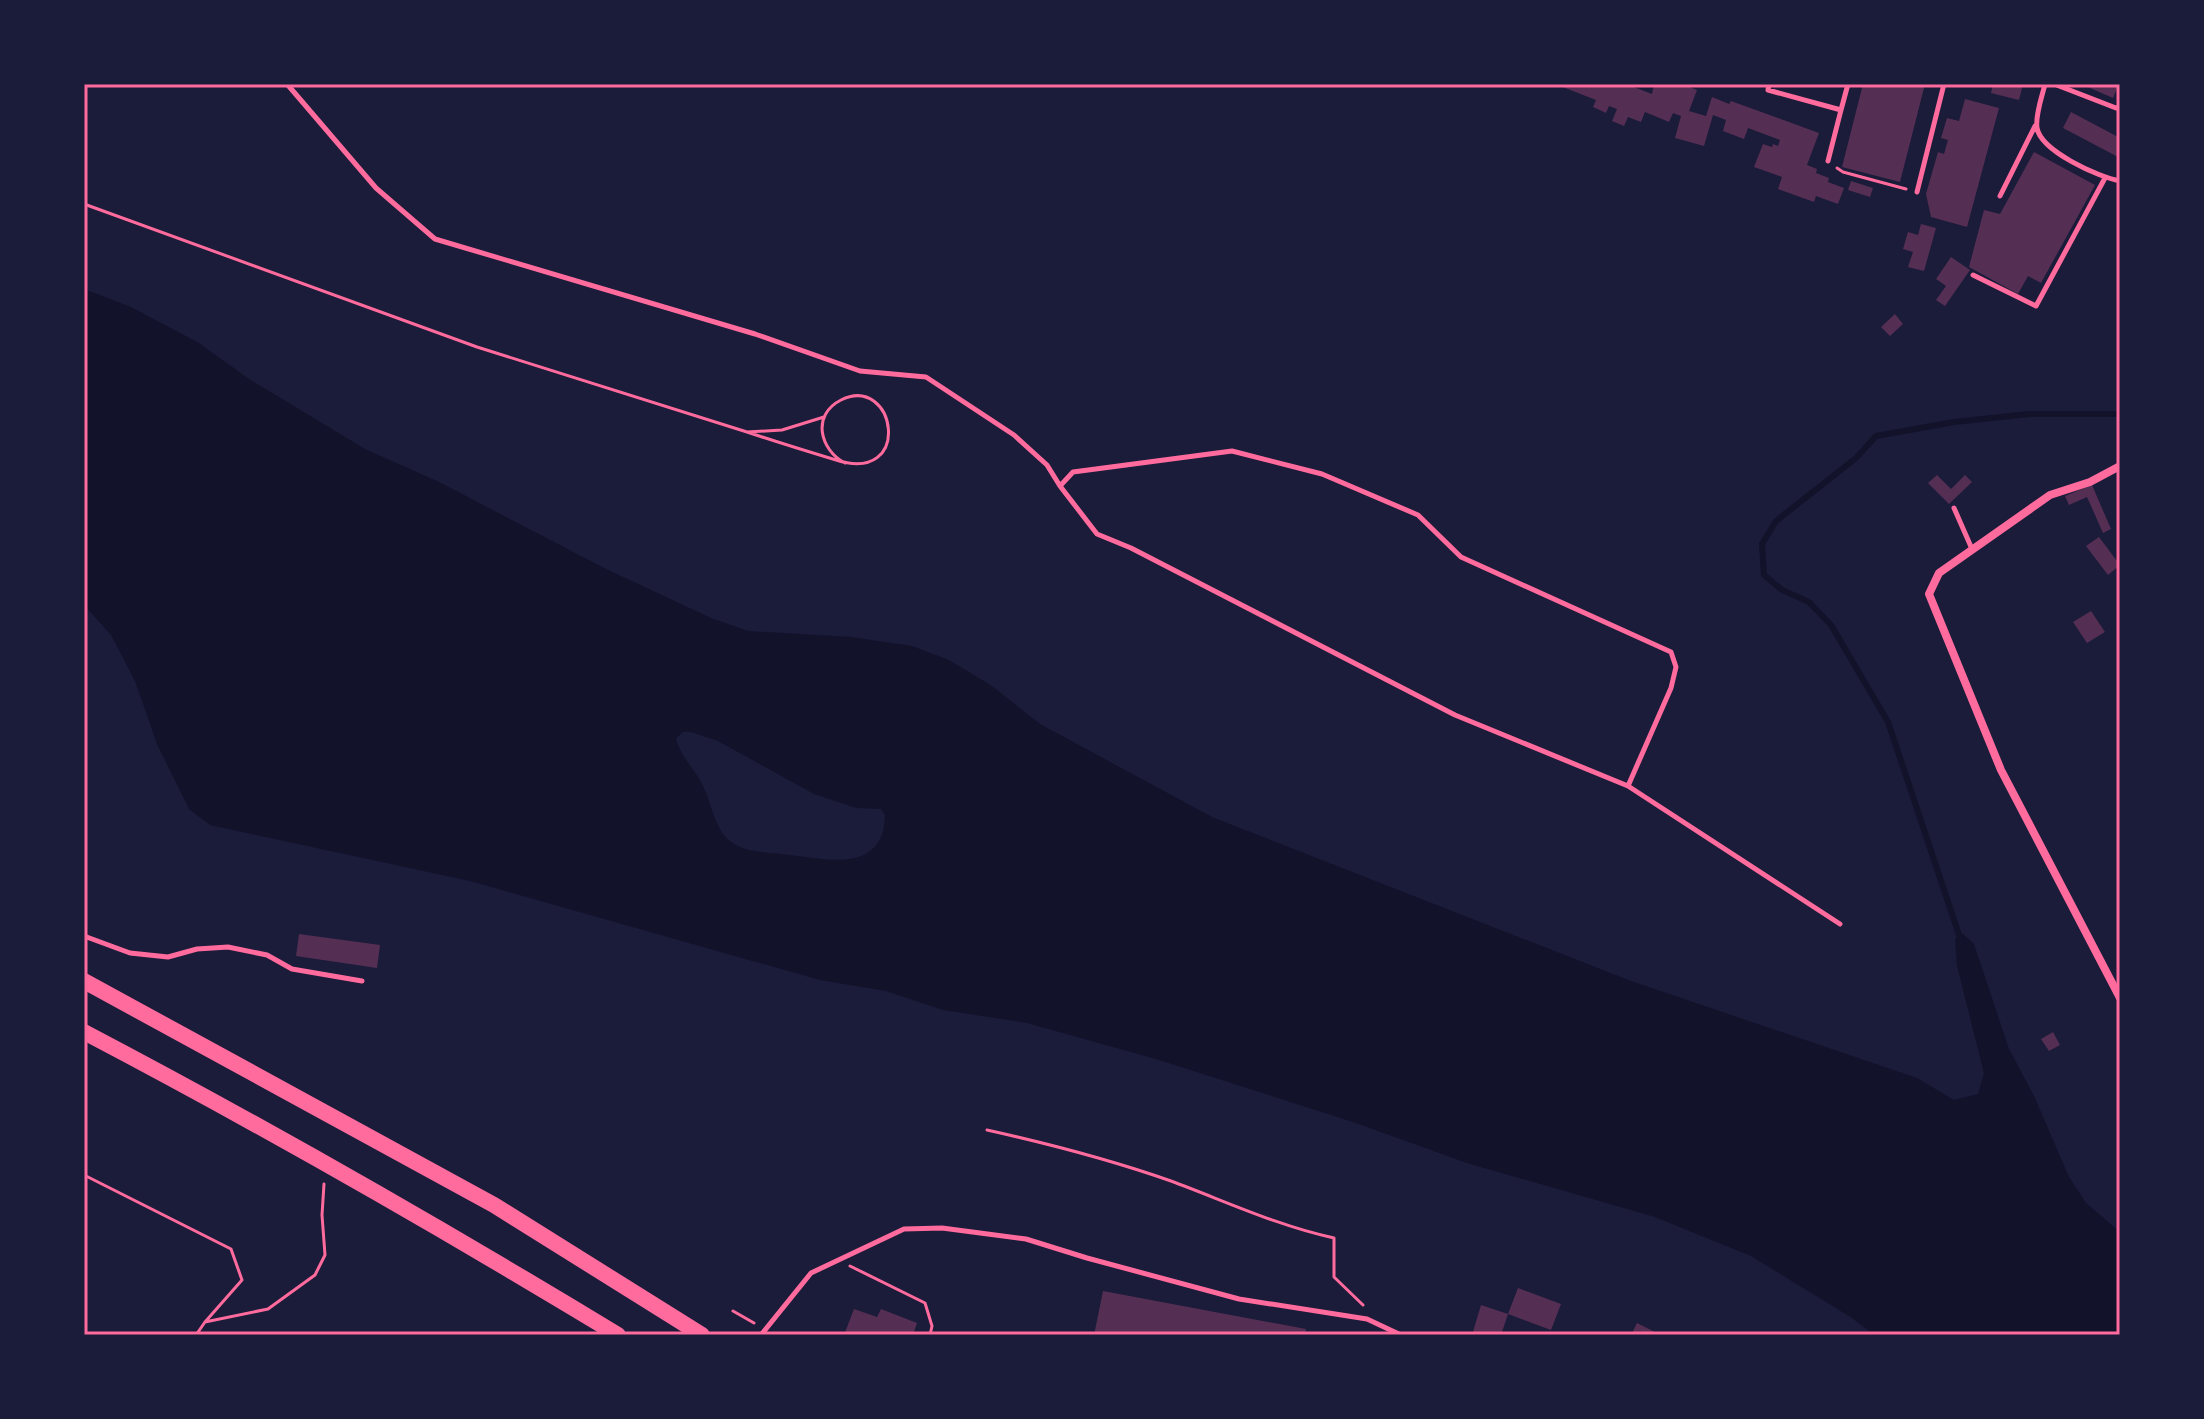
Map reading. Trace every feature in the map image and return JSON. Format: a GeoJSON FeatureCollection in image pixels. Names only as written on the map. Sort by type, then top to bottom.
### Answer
{"type":"FeatureCollection","features":[{"type":"Feature","properties":{"kind":"highway"},"geometry":{"type":"LineString","coordinates":[[84,981],[494,1205],[702,1335]]}},
{"type":"Feature","properties":{"kind":"highway"},"geometry":{"type":"LineString","coordinates":[[84,1032],[328,1165],[490,1257],[618,1335]]}},
{"type":"Feature","properties":{"kind":"street"},"geometry":{"type":"LineString","coordinates":[[2120,466],[2090,482],[2050,495],[1939,573],[1929,594],[2001,770],[2120,998]]}},
{"type":"Feature","properties":{"kind":"lane"},"geometry":{"type":"LineString","coordinates":[[287,84],[376,188],[435,239],[755,334],[860,371],[926,377],[1014,435],[1047,465],[1097,534],[1131,548],[1455,715],[1628,786],[1840,924]]}},
{"type":"Feature","properties":{"kind":"lane"},"geometry":{"type":"LineString","coordinates":[[1769,84],[1768,90],[1841,110]]}},
{"type":"Feature","properties":{"kind":"lane"},"geometry":{"type":"LineString","coordinates":[[1828,161],[1848,84]]}},
{"type":"Feature","properties":{"kind":"lane"},"geometry":{"type":"LineString","coordinates":[[1917,192],[1944,84]]}},
{"type":"Feature","properties":{"kind":"lane"},"geometry":{"type":"LineString","coordinates":[[2000,196],[2036,124],[2045,84]]}},
{"type":"Feature","properties":{"kind":"lane"},"geometry":{"type":"LineString","coordinates":[[2054,84],[2120,107]]}},
{"type":"Feature","properties":{"kind":"lane"},"geometry":{"type":"LineString","coordinates":[[2036,124],[2039,137],[2049,147],[2105,178],[2120,181]]}},
{"type":"Feature","properties":{"kind":"lane"},"geometry":{"type":"LineString","coordinates":[[1973,275],[2036,306],[2105,178]]}},
{"type":"Feature","properties":{"kind":"lane"},"geometry":{"type":"LineString","coordinates":[[1060,486],[1073,472],[1232,451],[1322,474],[1418,515],[1461,557],[1671,652],[1676,667],[1671,688],[1628,786]]}},
{"type":"Feature","properties":{"kind":"lane"},"geometry":{"type":"LineString","coordinates":[[1954,508],[1973,550]]}},
{"type":"Feature","properties":{"kind":"lane"},"geometry":{"type":"LineString","coordinates":[[84,936],[130,953],[168,957],[197,949],[228,947],[267,955],[292,969],[362,981]]}},
{"type":"Feature","properties":{"kind":"lane"},"geometry":{"type":"LineString","coordinates":[[764,1332],[811,1273],[904,1229],[942,1228],[1026,1239],[1239,1299],[1367,1319],[1401,1335]]}},
{"type":"Feature","properties":{"kind":"path"},"geometry":{"type":"LineString","coordinates":[[1828,161],[1843,172],[1917,192]]}},
{"type":"Feature","properties":{"kind":"path"},"geometry":{"type":"LineString","coordinates":[[84,204],[477,347],[845,463],[856,465],[877,458],[889,439],[890,428],[887,417],[872,401],[861,397],[839,401],[824,417],[782,430],[747,432]]}},
{"type":"Feature","properties":{"kind":"path"},"geometry":{"type":"LineString","coordinates":[[824,417],[822,439],[835,458],[845,463]]}},
{"type":"Feature","properties":{"kind":"path"},"geometry":{"type":"LineString","coordinates":[[987,1130],[1076,1150],[1168,1180],[1297,1230],[1334,1238],[1334,1277],[1357,1297],[1367,1311],[1367,1319]]}},
{"type":"Feature","properties":{"kind":"path"},"geometry":{"type":"LineString","coordinates":[[205,1322],[268,1309],[315,1275],[325,1255],[322,1215],[328,1165]]}},
{"type":"Feature","properties":{"kind":"path"},"geometry":{"type":"LineString","coordinates":[[84,1175],[231,1249],[242,1280],[196,1335]]}},
{"type":"Feature","properties":{"kind":"path"},"geometry":{"type":"LineString","coordinates":[[838,1260],[925,1303],[932,1326],[930,1335]]}},
{"type":"Feature","properties":{"kind":"path"},"geometry":{"type":"LineString","coordinates":[[733,1311],[764,1332]]}},
{"type":"Feature","properties":{"kind":"shaded area"},"geometry":{"type":"Polygon","coordinates":[[[84,289],[131,307],[199,343],[249,379],[365,449],[439,482],[604,568],[711,618],[748,631],[851,637],[912,646],[949,660],[992,686],[1040,724],[1212,817],[1631,981],[1917,1078],[1954,1100],[1978,1094],[1984,1073],[1957,966],[1955,939],[1963,934],[1974,944],[2009,1049],[2034,1096],[2069,1177],[2086,1203],[2120,1232],[2120,1335],[1874,1335],[1852,1318],[1751,1256],[1655,1217],[1467,1163],[1353,1122],[1156,1059],[1027,1023],[943,1010],[886,991],[820,980],[470,881],[210,825],[189,809],[157,744],[135,681],[111,635],[84,605],[84,289]],[[683,732],[676,738],[678,745],[703,786],[721,830],[736,845],[759,852],[852,859],[875,846],[882,834],[885,815],[881,809],[856,808],[814,794],[718,741],[683,732]]]}},
{"type":"Feature","properties":{"kind":"building"},"geometry":{"type":"Polygon","coordinates":[[[1555,84],[1626,84],[1652,94],[1654,84],[1683,84],[1697,90],[1689,111],[1706,116],[1712,97],[1819,133],[1807,165],[1829,178],[1828,182],[1844,188],[1838,204],[1816,196],[1814,202],[1778,189],[1782,177],[1754,167],[1763,144],[1778,146],[1780,140],[1748,128],[1744,139],[1723,131],[1726,120],[1713,115],[1704,146],[1675,138],[1681,116],[1673,113],[1669,122],[1645,112],[1641,122],[1628,117],[1624,126],[1612,121],[1617,109],[1609,106],[1606,113],[1593,107],[1596,100],[1555,84]]]}},
{"type":"Feature","properties":{"kind":"building"},"geometry":{"type":"Polygon","coordinates":[[[1863,84],[1925,84],[1900,182],[1842,167],[1863,84]]]}},
{"type":"Feature","properties":{"kind":"building"},"geometry":{"type":"Polygon","coordinates":[[[1993,84],[2023,84],[2019,100],[1991,93],[1993,84]]]}},
{"type":"Feature","properties":{"kind":"building"},"geometry":{"type":"Polygon","coordinates":[[[2081,84],[2119,84],[2113,98],[2081,84]]]}},
{"type":"Feature","properties":{"kind":"building"},"geometry":{"type":"Polygon","coordinates":[[[1965,99],[1999,108],[1967,227],[1931,217],[1926,194],[1938,152],[1944,154],[1948,140],[1941,138],[1947,118],[1959,121],[1965,99]]]}},
{"type":"Feature","properties":{"kind":"building"},"geometry":{"type":"Polygon","coordinates":[[[2071,112],[2120,138],[2120,158],[2063,128],[2071,112]]]}},
{"type":"Feature","properties":{"kind":"building"},"geometry":{"type":"Polygon","coordinates":[[[2034,152],[2095,185],[2041,283],[2028,276],[2018,294],[1969,267],[1984,210],[2000,214],[2034,152]]]}},
{"type":"Feature","properties":{"kind":"building"},"geometry":{"type":"Polygon","coordinates":[[[1851,181],[1873,188],[1870,197],[1848,190],[1851,181]]]}},
{"type":"Feature","properties":{"kind":"building"},"geometry":{"type":"Polygon","coordinates":[[[1921,224],[1936,228],[1924,271],[1908,267],[1913,252],[1903,249],[1908,232],[1918,235],[1921,224]]]}},
{"type":"Feature","properties":{"kind":"building"},"geometry":{"type":"Polygon","coordinates":[[[1951,257],[1970,270],[1945,306],[1936,300],[1946,286],[1936,279],[1951,257]]]}},
{"type":"Feature","properties":{"kind":"building"},"geometry":{"type":"Polygon","coordinates":[[[1895,314],[1903,324],[1890,336],[1881,327],[1895,314]]]}},
{"type":"Feature","properties":{"kind":"building"},"geometry":{"type":"Polygon","coordinates":[[[1937,475],[1951,489],[1965,475],[1972,482],[1949,504],[1928,483],[1937,475]]]}},
{"type":"Feature","properties":{"kind":"building"},"geometry":{"type":"Polygon","coordinates":[[[2092,485],[2111,529],[2103,533],[2087,497],[2069,505],[2065,496],[2092,485]]]}},
{"type":"Feature","properties":{"kind":"building"},"geometry":{"type":"Polygon","coordinates":[[[2099,537],[2120,565],[2108,575],[2086,546],[2099,537]]]}},
{"type":"Feature","properties":{"kind":"building"},"geometry":{"type":"Polygon","coordinates":[[[2091,611],[2105,632],[2087,643],[2073,622],[2091,611]]]}},
{"type":"Feature","properties":{"kind":"building"},"geometry":{"type":"Polygon","coordinates":[[[299,934],[380,945],[377,968],[296,956],[299,934]]]}},
{"type":"Feature","properties":{"kind":"building"},"geometry":{"type":"Polygon","coordinates":[[[2053,1032],[2060,1045],[2049,1051],[2041,1039],[2053,1032]]]}},
{"type":"Feature","properties":{"kind":"building"},"geometry":{"type":"Polygon","coordinates":[[[1518,1288],[1561,1304],[1551,1330],[1508,1314],[1518,1288]]]}},
{"type":"Feature","properties":{"kind":"building"},"geometry":{"type":"Polygon","coordinates":[[[1103,1291],[1306,1329],[1305,1335],[1094,1335],[1103,1291]]]}},
{"type":"Feature","properties":{"kind":"building"},"geometry":{"type":"Polygon","coordinates":[[[1481,1305],[1508,1314],[1501,1335],[1472,1335],[1481,1305]]]}},
{"type":"Feature","properties":{"kind":"building"},"geometry":{"type":"Polygon","coordinates":[[[854,1309],[877,1317],[881,1309],[917,1323],[913,1335],[844,1335],[854,1309]]]}},
{"type":"Feature","properties":{"kind":"building"},"geometry":{"type":"Polygon","coordinates":[[[1637,1323],[1661,1335],[1631,1335],[1637,1323]]]}},
{"type":"Feature","properties":{"kind":"waterway"},"geometry":{"type":"LineString","coordinates":[[1961,941],[1888,722],[1831,625],[1809,602],[1782,590],[1764,575],[1762,544],[1776,521],[1856,458],[1876,436],[1954,422],[2029,414],[2120,414]]}}]}
